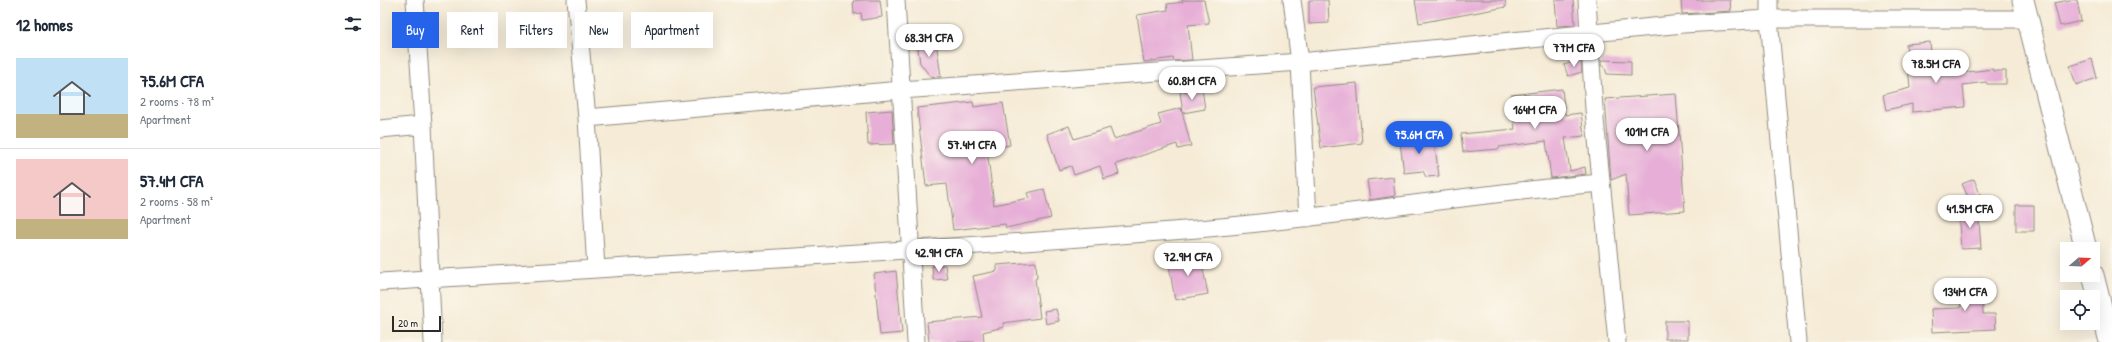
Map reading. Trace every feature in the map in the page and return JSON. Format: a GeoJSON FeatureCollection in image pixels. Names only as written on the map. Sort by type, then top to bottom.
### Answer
{"type":"FeatureCollection","features":[{"type":"Feature","properties":{"kind":"street"},"geometry":{"type":"LineString","coordinates":[[415,0],[423,125],[433,342]]}},
{"type":"Feature","properties":{"kind":"street"},"geometry":{"type":"LineString","coordinates":[[576,0],[587,118],[596,269]]}},
{"type":"Feature","properties":{"kind":"street"},"geometry":{"type":"LineString","coordinates":[[896,0],[909,250],[916,342]]}},
{"type":"Feature","properties":{"kind":"street"},"geometry":{"type":"LineString","coordinates":[[1292,0],[1300,62],[1308,218]]}},
{"type":"Feature","properties":{"kind":"street"},"geometry":{"type":"LineString","coordinates":[[1587,0],[1601,183],[1617,342]]}},
{"type":"Feature","properties":{"kind":"street"},"geometry":{"type":"LineString","coordinates":[[1769,0],[1769,19],[1798,342]]}},
{"type":"Feature","properties":{"kind":"street"},"geometry":{"type":"LineString","coordinates":[[587,118],[901,90],[1300,62],[1683,24],[1769,19],[2026,10],[2084,242]]}},
{"type":"Feature","properties":{"kind":"street"},"geometry":{"type":"LineString","coordinates":[[380,128],[423,125]]}},
{"type":"Feature","properties":{"kind":"street"},"geometry":{"type":"LineString","coordinates":[[380,282],[909,250],[1199,229],[1308,218],[1601,183]]}},
{"type":"Feature","properties":{"kind":"street"},"geometry":{"type":"LineString","coordinates":[[2095,282],[2110,342]]}},
{"type":"Feature","properties":{"kind":"building"},"geometry":{"type":"Polygon","coordinates":[[[880,0],[882,17],[862,20],[861,13],[854,14],[853,1],[880,0]]]}},
{"type":"Feature","properties":{"kind":"building"},"geometry":{"type":"Polygon","coordinates":[[[1182,0],[1204,0],[1209,23],[1188,25],[1192,60],[1174,61],[1173,58],[1144,62],[1137,15],[1168,10],[1167,4],[1183,2],[1182,0]]]}},
{"type":"Feature","properties":{"kind":"building"},"geometry":{"type":"Polygon","coordinates":[[[1309,0],[1328,0],[1329,23],[1309,24],[1309,0]]]}},
{"type":"Feature","properties":{"kind":"building"},"geometry":{"type":"Polygon","coordinates":[[[1415,0],[1505,0],[1506,7],[1419,23],[1415,0]]]}},
{"type":"Feature","properties":{"kind":"building"},"geometry":{"type":"Polygon","coordinates":[[[1555,0],[1573,0],[1575,25],[1557,26],[1555,0]]]}},
{"type":"Feature","properties":{"kind":"building"},"geometry":{"type":"Polygon","coordinates":[[[1681,0],[1730,0],[1731,11],[1682,14],[1681,0]]]}},
{"type":"Feature","properties":{"kind":"building"},"geometry":{"type":"Polygon","coordinates":[[[2077,0],[2081,21],[2060,26],[2054,3],[2077,0]]]}},
{"type":"Feature","properties":{"kind":"building"},"geometry":{"type":"Polygon","coordinates":[[[936,41],[941,77],[930,76],[920,63],[917,42],[936,41]]]}},
{"type":"Feature","properties":{"kind":"building"},"geometry":{"type":"Polygon","coordinates":[[[1930,42],[1933,76],[1993,69],[1993,71],[2006,71],[2006,84],[1987,84],[1986,82],[1963,85],[1965,107],[1912,112],[1912,104],[1886,110],[1883,95],[1910,88],[1906,44],[1930,42]]]}},
{"type":"Feature","properties":{"kind":"building"},"geometry":{"type":"Polygon","coordinates":[[[1581,59],[1582,72],[1568,76],[1564,65],[1581,59]]]}},
{"type":"Feature","properties":{"kind":"building"},"geometry":{"type":"Polygon","coordinates":[[[2092,59],[2097,78],[2076,85],[2070,66],[2092,59]]]}},
{"type":"Feature","properties":{"kind":"building"},"geometry":{"type":"Polygon","coordinates":[[[1601,60],[1631,61],[1631,75],[1607,74],[1604,65],[1601,66],[1601,60]]]}},
{"type":"Feature","properties":{"kind":"building"},"geometry":{"type":"Polygon","coordinates":[[[1357,83],[1362,143],[1321,148],[1313,87],[1357,83]]]}},
{"type":"Feature","properties":{"kind":"building"},"geometry":{"type":"Polygon","coordinates":[[[1202,89],[1205,109],[1183,113],[1180,92],[1202,89]]]}},
{"type":"Feature","properties":{"kind":"building"},"geometry":{"type":"Polygon","coordinates":[[[1562,89],[1565,115],[1581,113],[1584,136],[1565,138],[1570,171],[1585,167],[1586,174],[1551,178],[1546,141],[1499,147],[1499,149],[1463,152],[1461,134],[1515,129],[1511,95],[1562,89]]]}},
{"type":"Feature","properties":{"kind":"building"},"geometry":{"type":"Polygon","coordinates":[[[1676,94],[1685,211],[1629,215],[1626,174],[1611,180],[1605,99],[1676,94]]]}},
{"type":"Feature","properties":{"kind":"building"},"geometry":{"type":"Polygon","coordinates":[[[973,102],[974,107],[1003,103],[1010,145],[987,149],[994,205],[1029,198],[1027,193],[1044,189],[1051,218],[1006,228],[1005,224],[953,230],[947,184],[926,186],[917,108],[973,102]]]}},
{"type":"Feature","properties":{"kind":"building"},"geometry":{"type":"Polygon","coordinates":[[[1181,108],[1191,146],[1178,149],[1177,144],[1116,164],[1119,174],[1104,179],[1100,166],[1074,175],[1071,166],[1059,170],[1047,134],[1069,126],[1074,139],[1110,128],[1114,139],[1161,124],[1158,114],[1181,108]]]}},
{"type":"Feature","properties":{"kind":"building"},"geometry":{"type":"Polygon","coordinates":[[[892,110],[894,144],[868,145],[866,112],[892,110]]]}},
{"type":"Feature","properties":{"kind":"building"},"geometry":{"type":"Polygon","coordinates":[[[1424,132],[1425,141],[1434,140],[1439,176],[1426,177],[1423,171],[1404,173],[1399,135],[1424,132]]]}},
{"type":"Feature","properties":{"kind":"building"},"geometry":{"type":"Polygon","coordinates":[[[1393,177],[1395,196],[1370,200],[1367,180],[1393,177]]]}},
{"type":"Feature","properties":{"kind":"building"},"geometry":{"type":"Polygon","coordinates":[[[1974,179],[1980,194],[1969,199],[1962,184],[1974,179]]]}},
{"type":"Feature","properties":{"kind":"building"},"geometry":{"type":"Polygon","coordinates":[[[2016,205],[2034,205],[2034,231],[2016,231],[2016,205]]]}},
{"type":"Feature","properties":{"kind":"building"},"geometry":{"type":"Polygon","coordinates":[[[1978,209],[1981,248],[1961,249],[1958,210],[1978,209]]]}},
{"type":"Feature","properties":{"kind":"building"},"geometry":{"type":"Polygon","coordinates":[[[1200,254],[1208,294],[1175,300],[1168,260],[1200,254]]]}},
{"type":"Feature","properties":{"kind":"building"},"geometry":{"type":"Polygon","coordinates":[[[1036,262],[1037,278],[1035,279],[1040,318],[1003,323],[1004,327],[983,332],[984,342],[929,342],[927,322],[982,317],[973,276],[997,271],[997,265],[1036,262]]]}},
{"type":"Feature","properties":{"kind":"building"},"geometry":{"type":"Polygon","coordinates":[[[945,265],[947,279],[933,280],[932,266],[945,265]]]}},
{"type":"Feature","properties":{"kind":"building"},"geometry":{"type":"Polygon","coordinates":[[[896,271],[902,333],[880,335],[874,274],[896,271]]]}},
{"type":"Feature","properties":{"kind":"building"},"geometry":{"type":"Polygon","coordinates":[[[1982,280],[1983,314],[1995,314],[1996,329],[1932,332],[1931,309],[1961,308],[1960,281],[1982,280]]]}},
{"type":"Feature","properties":{"kind":"building"},"geometry":{"type":"Polygon","coordinates":[[[1056,309],[1059,321],[1046,324],[1044,311],[1056,309]]]}},
{"type":"Feature","properties":{"kind":"building"},"geometry":{"type":"Polygon","coordinates":[[[1665,321],[1688,321],[1688,339],[1665,339],[1665,321]]]}}]}
